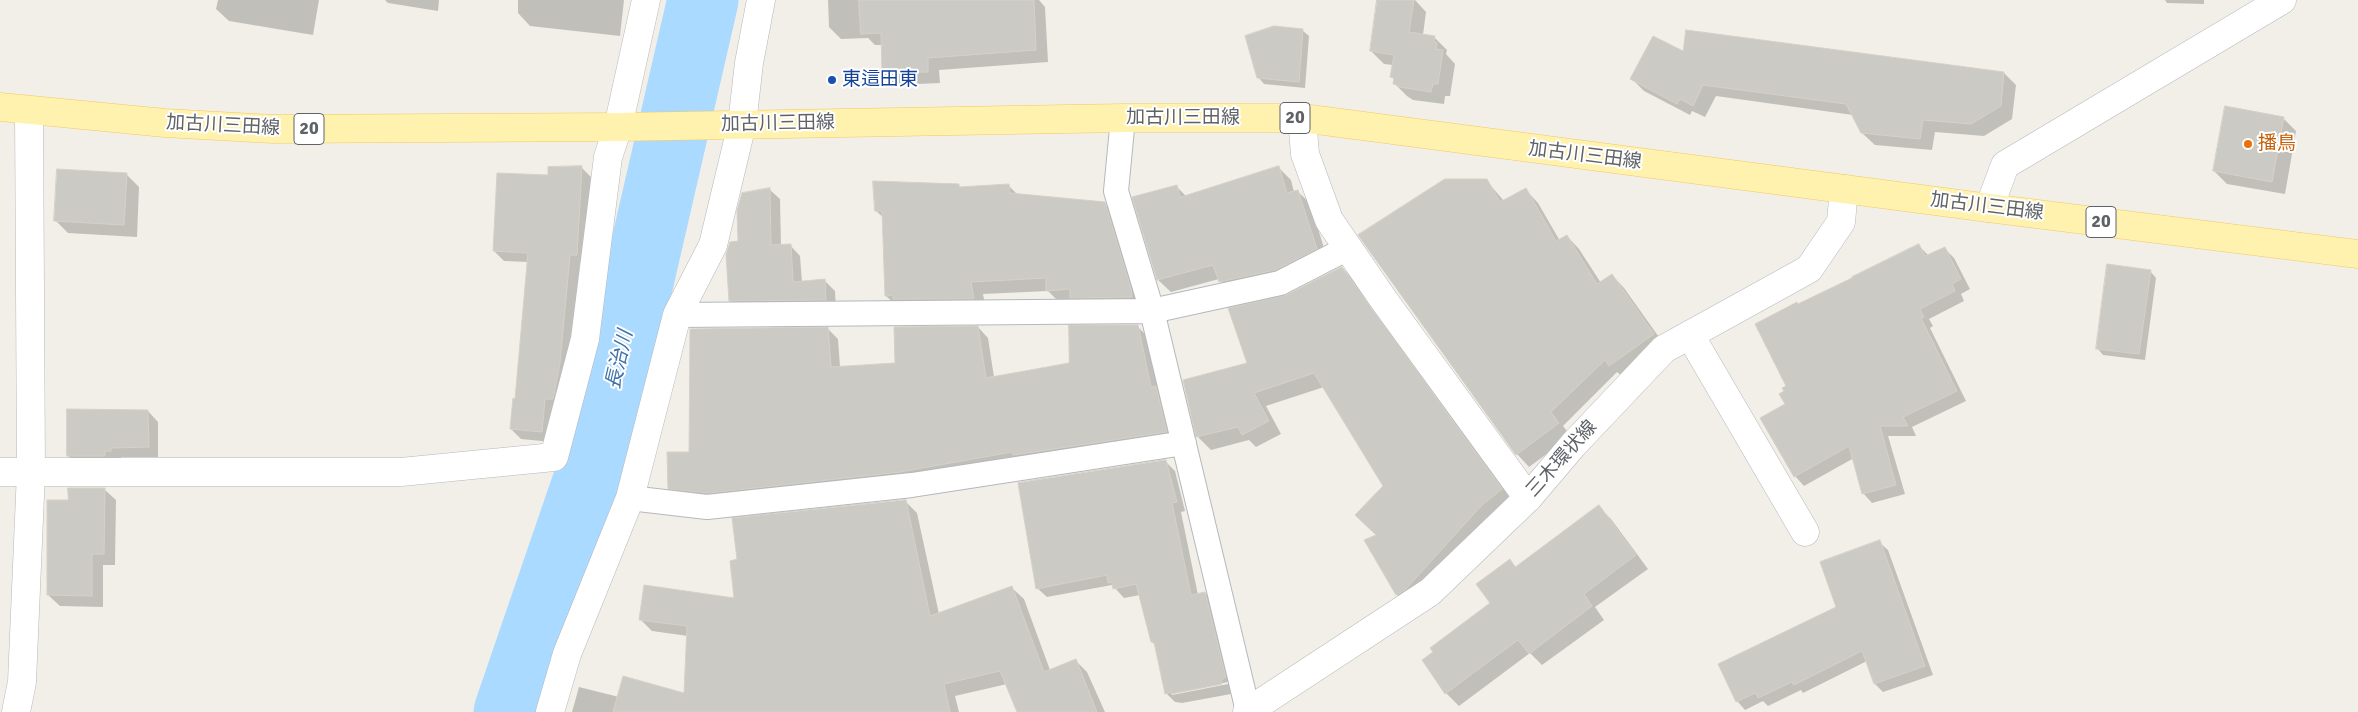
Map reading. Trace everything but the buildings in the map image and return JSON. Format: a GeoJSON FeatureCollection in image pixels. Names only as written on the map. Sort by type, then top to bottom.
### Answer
{"type":"FeatureCollection","features":[{"type":"Feature","properties":{"kind":"main road","name":"加古川三田線"},"geometry":{"type":"LineString","coordinates":[[0,107],[165,124],[273,129],[618,127],[1123,118],[1302,118],[1989,208],[2358,254]]}},
{"type":"Feature","properties":{"kind":"street"},"geometry":{"type":"LineString","coordinates":[[0,472],[401,472],[554,457],[585,340],[608,157],[618,127],[646,0]]}},
{"type":"Feature","properties":{"kind":"street"},"geometry":{"type":"LineString","coordinates":[[550,712],[567,654],[630,498],[677,315],[713,245],[742,124],[749,63],[761,0]]}},
{"type":"Feature","properties":{"kind":"street"},"geometry":{"type":"LineString","coordinates":[[1989,208],[2005,165],[2282,0]]}},
{"type":"Feature","properties":{"kind":"street"},"geometry":{"type":"LineString","coordinates":[[16,712],[22,682],[32,472],[29,111]]}},
{"type":"Feature","properties":{"kind":"street"},"geometry":{"type":"LineString","coordinates":[[1302,118],[1307,162],[1329,220],[1528,498]]}},
{"type":"Feature","properties":{"kind":"street","name":"三木環状線"},"geometry":{"type":"LineString","coordinates":[[1248,712],[1430,592],[1528,498],[1573,445],[1664,349],[1809,269],[1841,222],[1844,189]]}},
{"type":"Feature","properties":{"kind":"street"},"geometry":{"type":"LineString","coordinates":[[1690,335],[1804,532]]}},
{"type":"Feature","properties":{"kind":"lane"},"geometry":{"type":"LineString","coordinates":[[1123,118],[1116,191],[1152,311],[1248,712]]}},
{"type":"Feature","properties":{"kind":"lane"},"geometry":{"type":"LineString","coordinates":[[677,315],[1152,311],[1280,283],[1348,248]]}},
{"type":"Feature","properties":{"kind":"lane"},"geometry":{"type":"LineString","coordinates":[[630,498],[707,507],[912,485],[1184,443]]}},
{"type":"Feature","properties":{"kind":"waterway","name":"長治川"},"geometry":{"type":"LineString","coordinates":[[509,712],[600,447],[703,0]]}},
{"type":"Feature","properties":{"kind":"place","name":"東這田東"},"geometry":{"type":"Point","coordinates":[832,80]}},
{"type":"Feature","properties":{"kind":"place","name":"播鳥"},"geometry":{"type":"Point","coordinates":[2248,144]}}]}
